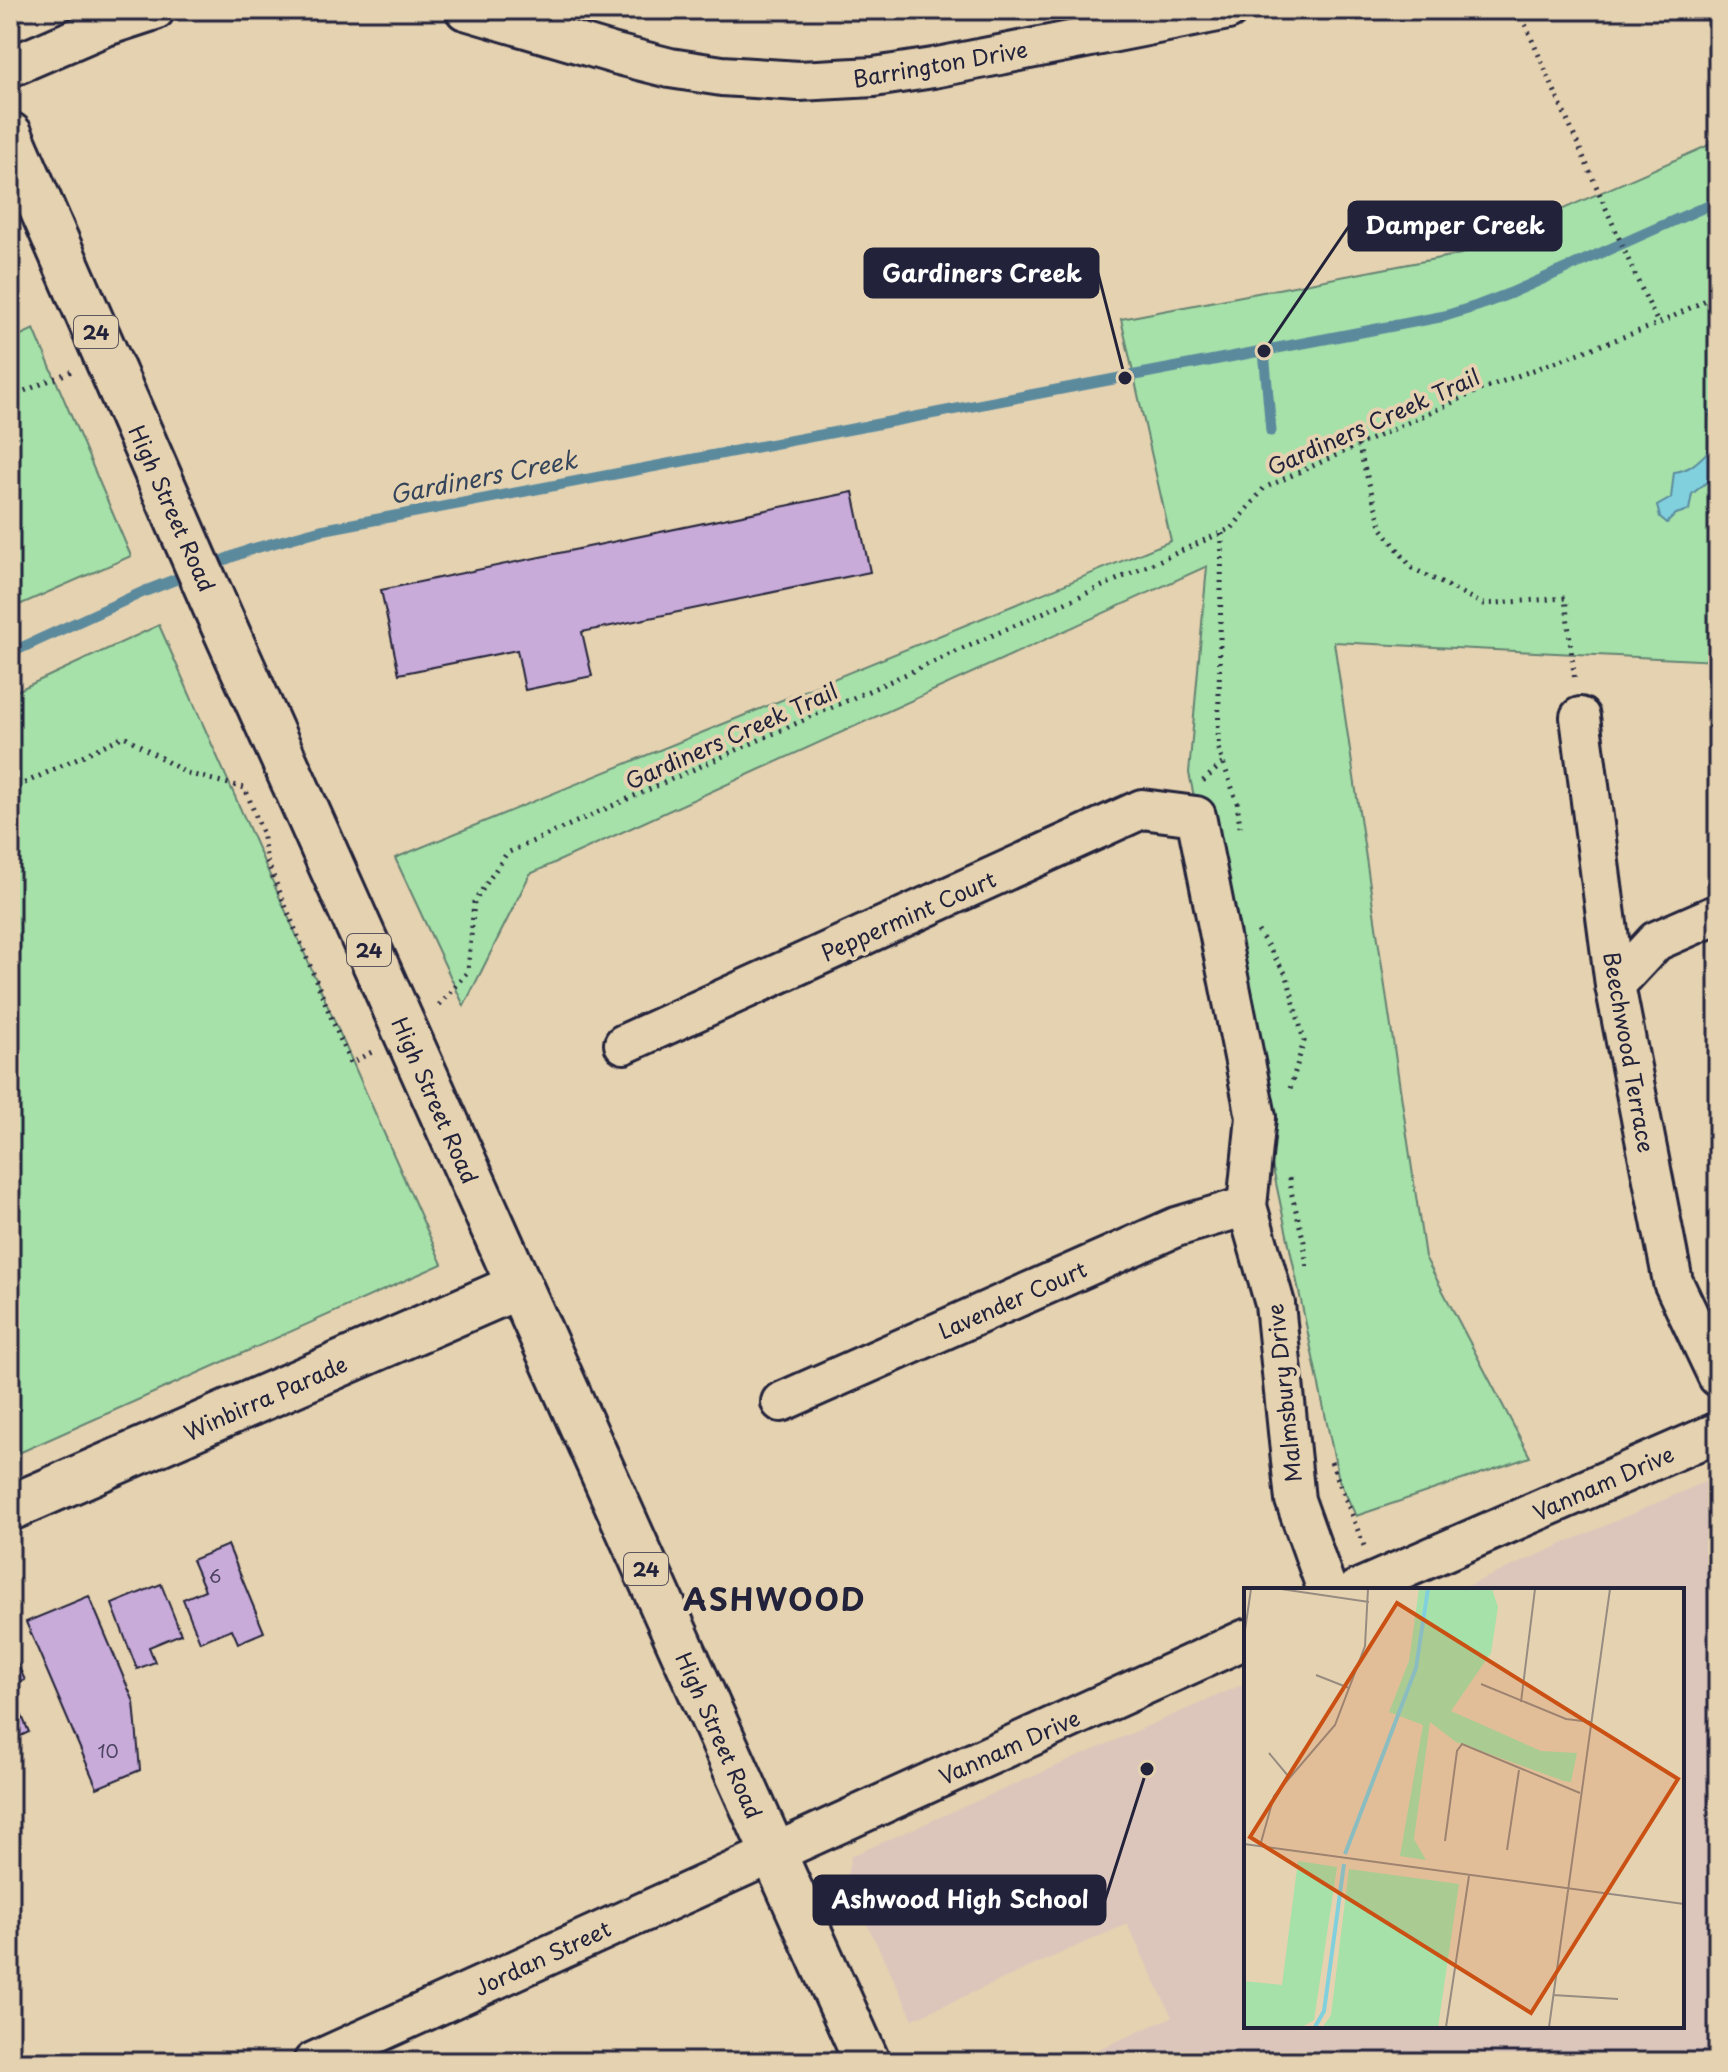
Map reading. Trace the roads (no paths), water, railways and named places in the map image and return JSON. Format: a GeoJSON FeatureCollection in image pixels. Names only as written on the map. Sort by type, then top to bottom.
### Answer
{"type":"FeatureCollection","features":[{"type":"Feature","properties":{"kind":"main road","name":"High Street Road"},"geometry":{"type":"LineString","coordinates":[[10,135],[219,615],[867,2062]]}},
{"type":"Feature","properties":{"kind":"main road","name":"Winbirra Parade"},"geometry":{"type":"LineString","coordinates":[[10,1508],[519,1286]]}},
{"type":"Feature","properties":{"kind":"street"},"geometry":{"type":"LineString","coordinates":[[10,67],[103,27],[155,10]]}},
{"type":"Feature","properties":{"kind":"street","name":"Barrington Drive"},"geometry":{"type":"LineString","coordinates":[[465,10],[670,68],[722,76],[799,81],[874,77],[933,68],[1120,20],[1228,10]]}},
{"type":"Feature","properties":{"kind":"street","name":"Beechwood Terrace"},"geometry":{"type":"LineString","coordinates":[[1580,717],[1615,985],[1673,1282],[1718,1377]]}},
{"type":"Feature","properties":{"kind":"street","name":"Peppermint Court"},"geometry":{"type":"LineString","coordinates":[[624,1044],[1142,809],[1196,816]]}},
{"type":"Feature","properties":{"kind":"street","name":"Malmsbury Drive"},"geometry":{"type":"LineString","coordinates":[[1196,816],[1256,1117],[1247,1206],[1275,1304],[1295,1500],[1326,1588]]}},
{"type":"Feature","properties":{"kind":"street"},"geometry":{"type":"LineString","coordinates":[[1615,985],[1656,941],[1718,914]]}},
{"type":"Feature","properties":{"kind":"street","name":"Lavender Court"},"geometry":{"type":"LineString","coordinates":[[781,1402],[1176,1227],[1247,1206]]}},
{"type":"Feature","properties":{"kind":"street","name":"Vannam Drive"},"geometry":{"type":"LineString","coordinates":[[1361,1588],[1718,1432]]}},
{"type":"Feature","properties":{"kind":"street","name":"Vannam Drive"},"geometry":{"type":"LineString","coordinates":[[772,1852],[1244,1640]]}},
{"type":"Feature","properties":{"kind":"street","name":"Jordan Street"},"geometry":{"type":"LineString","coordinates":[[313,2062],[772,1852]]}},
{"type":"Feature","properties":{"kind":"water"},"geometry":{"type":"Polygon","coordinates":[[[1709,410],[1718,413],[1718,442],[1709,410]]]}},
{"type":"Feature","properties":{"kind":"water"},"geometry":{"type":"Polygon","coordinates":[[[1718,442],[1718,478],[1708,481],[1692,494],[1689,510],[1676,514],[1667,523],[1660,517],[1657,506],[1671,498],[1674,472],[1693,465],[1718,442]]]}},
{"type":"Feature","properties":{"kind":"waterway","name":"Gardiners Creek"},"geometry":{"type":"LineString","coordinates":[[208,566],[252,549],[321,530],[1445,316],[1511,293],[1718,201]]}},
{"type":"Feature","properties":{"kind":"waterway"},"geometry":{"type":"LineString","coordinates":[[1264,351],[1271,431]]}},
{"type":"Feature","properties":{"kind":"waterway","name":"Gardiners Creek"},"geometry":{"type":"LineString","coordinates":[[10,653],[192,573]]}},
{"type":"Feature","properties":{"kind":"place","name":"Damper Creek"},"geometry":{"type":"Point","coordinates":[1264,351]}},
{"type":"Feature","properties":{"kind":"place","name":"Gardiners Creek"},"geometry":{"type":"Point","coordinates":[1125,378]}},
{"type":"Feature","properties":{"kind":"place","name":"Ashwood High School"},"geometry":{"type":"Point","coordinates":[1147,1769]}},
{"type":"Feature","properties":{"kind":"district","name":"ASHWOOD"},"geometry":{"type":"Point","coordinates":[775,1598]}}]}
